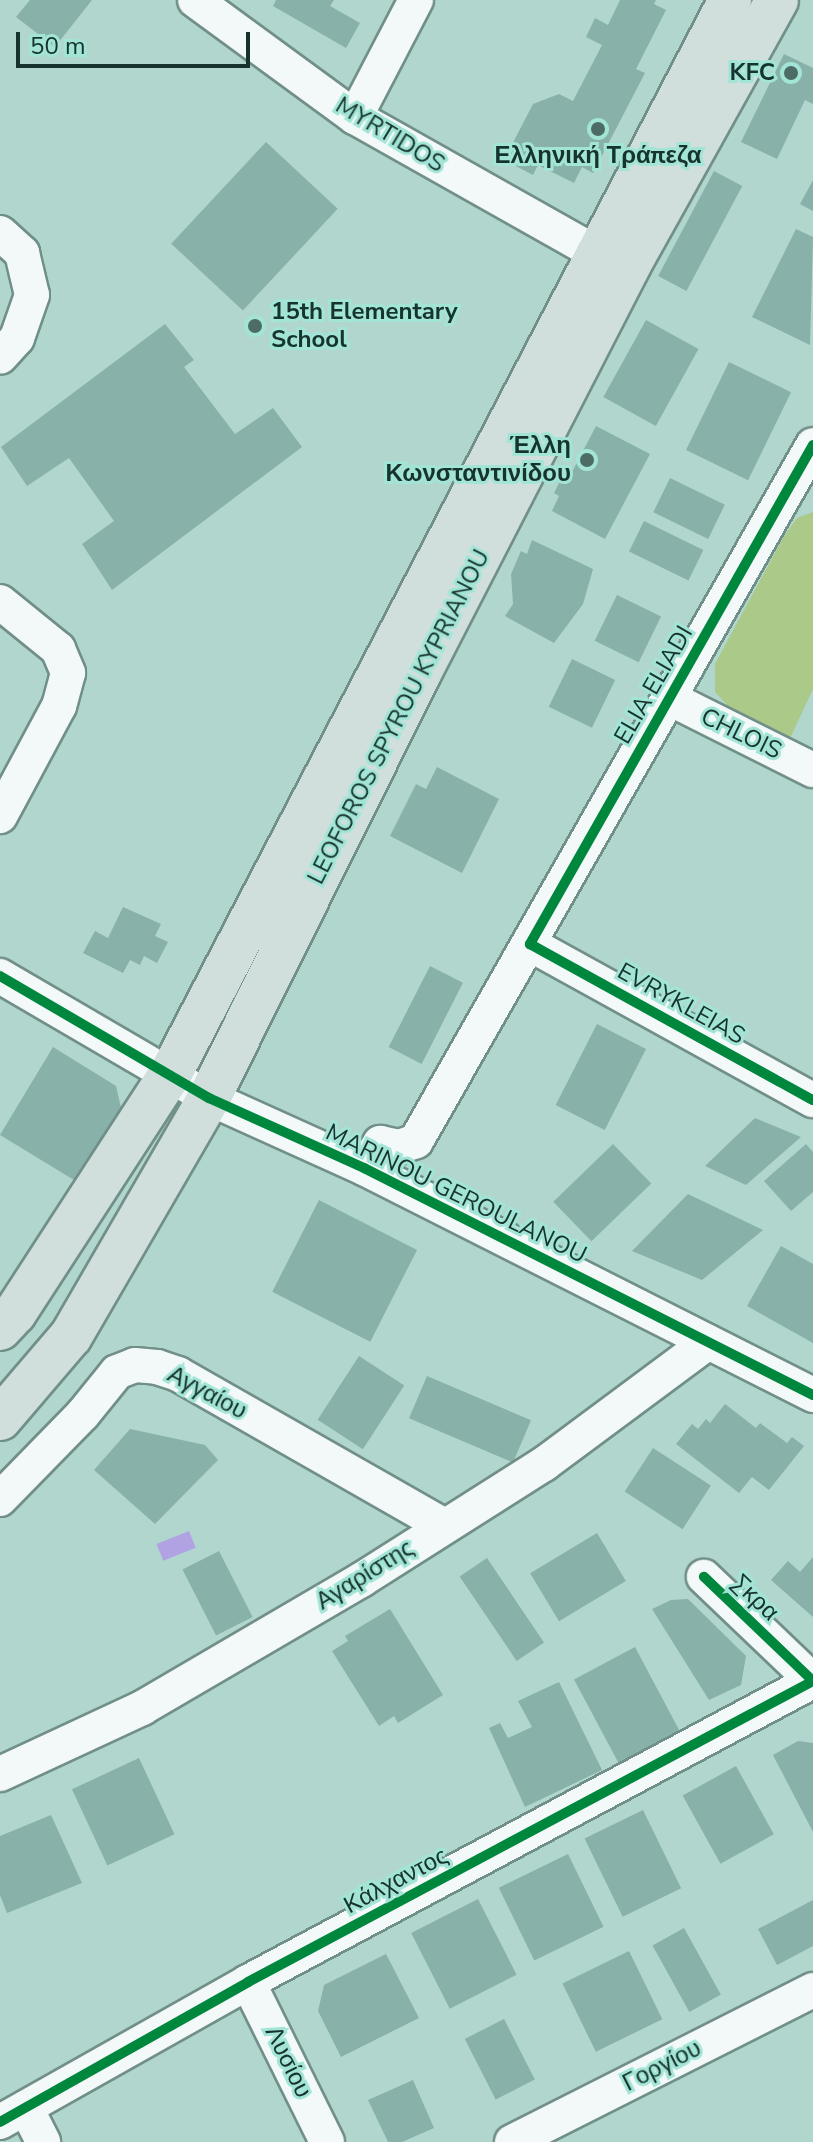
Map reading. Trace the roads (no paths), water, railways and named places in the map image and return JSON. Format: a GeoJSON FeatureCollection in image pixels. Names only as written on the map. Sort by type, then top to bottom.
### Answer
{"type":"FeatureCollection","features":[{"type":"Feature","properties":{"kind":"main road","name":"LEOFOROS SPYROU KYPRIANOU"},"geometry":{"type":"LineString","coordinates":[[5,1314],[171,1073],[730,0]]}},
{"type":"Feature","properties":{"kind":"main road","name":"LEOFOROS SPYROU KYPRIANOU"},"geometry":{"type":"LineString","coordinates":[[0,1419],[71,1336],[209,1098],[420,673],[624,275],[777,0]]}},
{"type":"Feature","properties":{"kind":"street","name":"MYRTIDOS"},"geometry":{"type":"LineString","coordinates":[[195,0],[355,117],[596,253]]}},
{"type":"Feature","properties":{"kind":"street"},"geometry":{"type":"LineString","coordinates":[[355,117],[416,0]]}},
{"type":"Feature","properties":{"kind":"street"},"geometry":{"type":"LineString","coordinates":[[0,233],[22,253],[32,295],[17,338],[0,357]]}},
{"type":"Feature","properties":{"kind":"street","name":"ELIA ELIADI"},"geometry":{"type":"LineString","coordinates":[[364,1168],[380,1143],[399,1147],[416,1141],[810,457]]}},
{"type":"Feature","properties":{"kind":"street"},"geometry":{"type":"LineString","coordinates":[[0,602],[58,649],[68,673],[59,706],[0,816]]}},
{"type":"Feature","properties":{"kind":"street","name":"CHLOIS"},"geometry":{"type":"LineString","coordinates":[[669,698],[813,770]]}},
{"type":"Feature","properties":{"kind":"street","name":"EVRYKLEIAS"},"geometry":{"type":"LineString","coordinates":[[530,944],[813,1100]]}},
{"type":"Feature","properties":{"kind":"street","name":"MARINOU GEROULANOU"},"geometry":{"type":"LineString","coordinates":[[0,976],[171,1073],[209,1098],[364,1168],[813,1395]]}},
{"type":"Feature","properties":{"kind":"street","name":"Αγαρίστης"},"geometry":{"type":"LineString","coordinates":[[0,1774],[142,1708],[361,1580],[443,1525],[544,1464],[708,1342]]}},
{"type":"Feature","properties":{"kind":"street","name":"Αγγαίου"},"geometry":{"type":"LineString","coordinates":[[0,1499],[83,1414],[117,1372],[135,1365],[157,1367],[192,1382],[443,1525]]}},
{"type":"Feature","properties":{"kind":"street","name":"Σκρα"},"geometry":{"type":"LineString","coordinates":[[704,1577],[813,1681]]}},
{"type":"Feature","properties":{"kind":"street","name":"Κάλχαντος"},"geometry":{"type":"LineString","coordinates":[[13,2115],[248,1982],[813,1681]]}},
{"type":"Feature","properties":{"kind":"street","name":"Λυσίου"},"geometry":{"type":"LineString","coordinates":[[248,1982],[327,2142]]}},
{"type":"Feature","properties":{"kind":"street","name":"Γοργίου"},"geometry":{"type":"LineString","coordinates":[[512,2142],[813,1990]]}},
{"type":"Feature","properties":{"kind":"street"},"geometry":{"type":"LineString","coordinates":[[13,2115],[43,2142]]}},
{"type":"Feature","properties":{"kind":"place","name":"KFC"},"geometry":{"type":"Point","coordinates":[791,73]}},
{"type":"Feature","properties":{"kind":"place","name":"Ελληνική Τράπεζα"},"geometry":{"type":"Point","coordinates":[598,129]}},
{"type":"Feature","properties":{"kind":"place","name":"15th Elementary School"},"geometry":{"type":"Point","coordinates":[255,326]}},
{"type":"Feature","properties":{"kind":"place","name":"Έλλη Κωνσταντινίδου"},"geometry":{"type":"Point","coordinates":[587,460]}}]}
